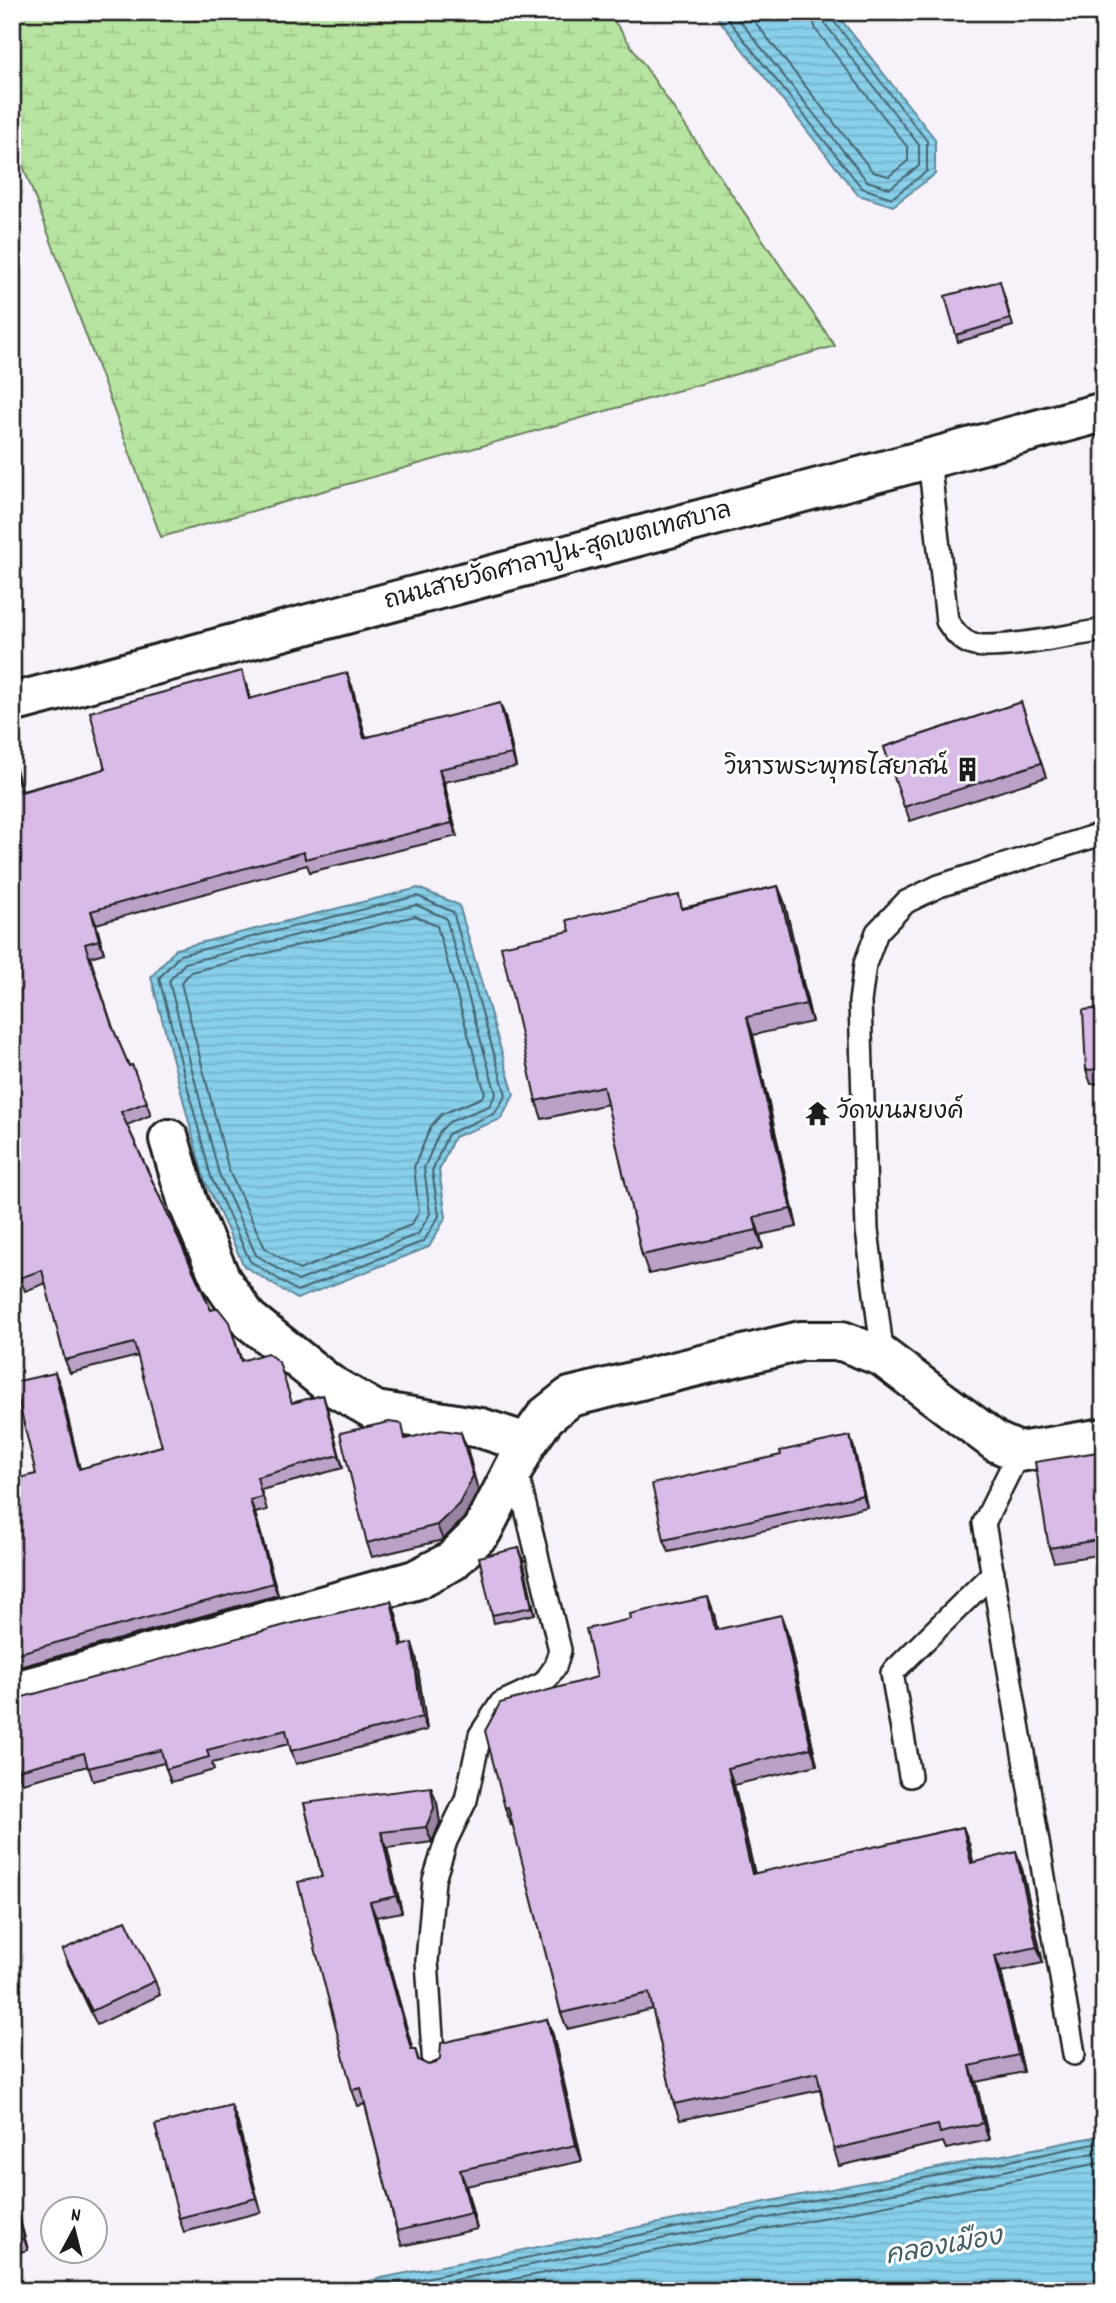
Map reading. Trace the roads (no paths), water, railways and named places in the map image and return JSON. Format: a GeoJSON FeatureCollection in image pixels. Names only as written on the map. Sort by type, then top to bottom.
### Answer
{"type":"FeatureCollection","features":[{"type":"Feature","properties":{"kind":"street","name":"ถนนสายวัดศาลาปูน-สุดเขตเทศบาล"},"geometry":{"type":"LineString","coordinates":[[12,703],[1104,412]]}},
{"type":"Feature","properties":{"kind":"street"},"geometry":{"type":"LineString","coordinates":[[169,1139],[188,1203],[221,1280],[248,1319],[329,1384],[376,1410],[481,1428],[521,1454]]}},
{"type":"Feature","properties":{"kind":"street"},"geometry":{"type":"LineString","coordinates":[[12,1692],[415,1580],[452,1561],[482,1531],[521,1454],[547,1416],[570,1397],[801,1341],[842,1342],[883,1357],[996,1442],[1019,1452],[1104,1438]]}},
{"type":"Feature","properties":{"kind":"lane"},"geometry":{"type":"LineString","coordinates":[[929,458],[947,621],[952,629],[971,644],[993,645],[1104,630]]}},
{"type":"Feature","properties":{"kind":"lane"},"geometry":{"type":"LineString","coordinates":[[883,1357],[867,1230],[860,1002],[865,964],[877,932],[906,902],[939,886],[1104,833]]}},
{"type":"Feature","properties":{"kind":"lane"},"geometry":{"type":"LineString","coordinates":[[1019,1452],[984,1523],[1073,2054]]}},
{"type":"Feature","properties":{"kind":"lane"},"geometry":{"type":"LineString","coordinates":[[434,2068],[427,1961],[434,1880],[446,1842],[466,1800],[480,1735],[501,1703],[544,1683],[555,1667],[560,1650],[521,1454]]}},
{"type":"Feature","properties":{"kind":"lane"},"geometry":{"type":"LineString","coordinates":[[910,1776],[892,1673],[993,1573]]}},
{"type":"Feature","properties":{"kind":"water"},"geometry":{"type":"Polygon","coordinates":[[[713,12],[835,12],[935,139],[935,174],[893,206],[858,195],[713,12]]]}},
{"type":"Feature","properties":{"kind":"water"},"geometry":{"type":"Polygon","coordinates":[[[418,888],[459,905],[514,1095],[501,1119],[454,1137],[439,1171],[446,1217],[429,1247],[297,1299],[244,1266],[204,1179],[151,977],[176,949],[418,888]]]}},
{"type":"Feature","properties":{"kind":"water","name":"คลองเมือง"},"geometry":{"type":"Polygon","coordinates":[[[1104,2135],[1104,2291],[331,2291],[381,2278],[1104,2135]]]}},
{"type":"Feature","properties":{"kind":"place","name":"วิหารพระพุทธไสยาสน์"},"geometry":{"type":"Point","coordinates":[968,769]}},
{"type":"Feature","properties":{"kind":"place","name":"วัดพนมยงค์"},"geometry":{"type":"Point","coordinates":[817,1113]}}]}
